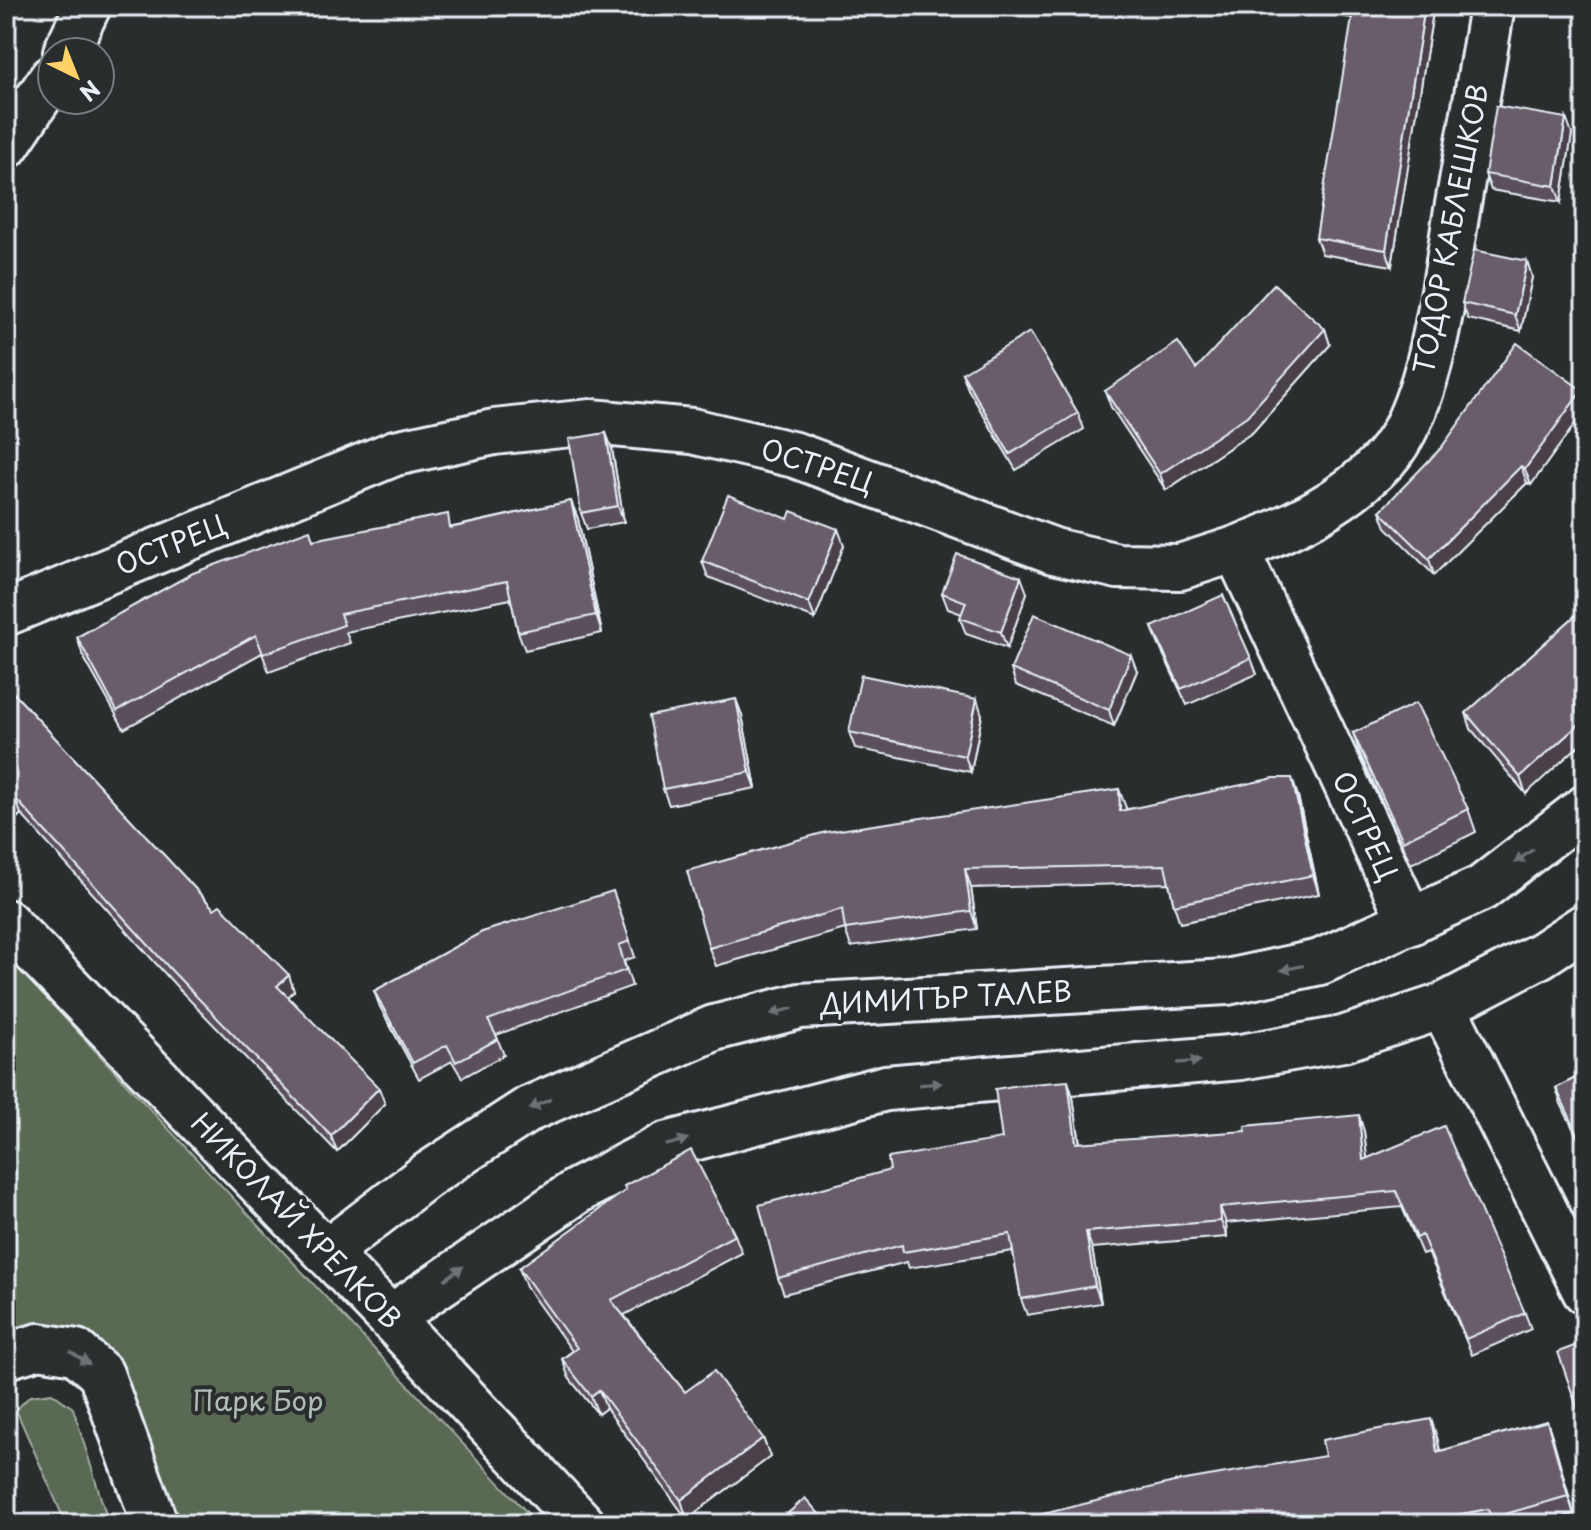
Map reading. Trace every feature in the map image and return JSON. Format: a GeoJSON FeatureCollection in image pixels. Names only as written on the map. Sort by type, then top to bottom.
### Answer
{"type":"FeatureCollection","features":[{"type":"Feature","properties":{"kind":"street"},"geometry":{"type":"LineString","coordinates":[[74,36],[88,6]]}},
{"type":"Feature","properties":{"kind":"street","name":"ТОДОР КАБЛЕШКОВ"},"geometry":{"type":"LineString","coordinates":[[1236,549],[1291,528],[1339,500],[1387,457],[1415,409],[1438,321],[1492,6]]}},
{"type":"Feature","properties":{"kind":"street"},"geometry":{"type":"LineString","coordinates":[[6,146],[36,102]]}},
{"type":"Feature","properties":{"kind":"street","name":"ОСТРЕЦ"},"geometry":{"type":"LineString","coordinates":[[6,613],[395,453],[494,432],[591,422],[692,431],[795,455],[1054,551],[1118,566],[1180,567],[1236,549],[1411,922]]}},
{"type":"Feature","properties":{"kind":"street","name":"ДИМИТЪР ТАЛЕВ"},"geometry":{"type":"LineString","coordinates":[[327,1252],[426,1176],[529,1109],[714,1028],[800,1006],[1227,982],[1320,962],[1482,888],[1585,808]]}},
{"type":"Feature","properties":{"kind":"street","name":"НИКОЛАЙ ХРЕЛКОВ"},"geometry":{"type":"LineString","coordinates":[[6,922],[327,1252],[582,1524]]}},
{"type":"Feature","properties":{"kind":"street"},"geometry":{"type":"LineString","coordinates":[[390,1318],[577,1191],[666,1145],[886,1088],[1241,1057],[1343,1039],[1443,1006],[1541,955],[1585,926]]}},
{"type":"Feature","properties":{"kind":"street"},"geometry":{"type":"LineString","coordinates":[[1443,1006],[1585,1291]]}},
{"type":"Feature","properties":{"kind":"street"},"geometry":{"type":"LineString","coordinates":[[6,1356],[39,1346],[76,1352],[101,1374],[155,1524]]}},
{"type":"Feature","properties":{"kind":"green space","name":"Парк Бор"},"geometry":{"type":"Polygon","coordinates":[[[6,955],[535,1521],[532,1524],[172,1524],[123,1375],[6,1337],[6,955]]]}},
{"type":"Feature","properties":{"kind":"green space"},"geometry":{"type":"Polygon","coordinates":[[[52,1393],[73,1408],[109,1524],[66,1524],[16,1410],[30,1396],[52,1393]]]}},
{"type":"Feature","properties":{"kind":"building"},"geometry":{"type":"Polygon","coordinates":[[[1354,6],[1425,6],[1386,250],[1316,238],[1354,6]]]}},
{"type":"Feature","properties":{"kind":"building"},"geometry":{"type":"Polygon","coordinates":[[[1496,106],[1566,118],[1555,186],[1485,174],[1496,106]]]}},
{"type":"Feature","properties":{"kind":"building"},"geometry":{"type":"Polygon","coordinates":[[[1474,250],[1527,261],[1515,315],[1462,303],[1474,250]]]}},
{"type":"Feature","properties":{"kind":"building"},"geometry":{"type":"Polygon","coordinates":[[[1274,284],[1325,329],[1247,416],[1160,474],[1105,391],[1178,342],[1196,369],[1274,284]]]}},
{"type":"Feature","properties":{"kind":"building"},"geometry":{"type":"Polygon","coordinates":[[[1030,332],[1078,413],[1010,454],[962,373],[1030,332]]]}},
{"type":"Feature","properties":{"kind":"building"},"geometry":{"type":"Polygon","coordinates":[[[1517,343],[1582,390],[1525,469],[1521,466],[1429,559],[1380,511],[1441,448],[1517,343]]]}},
{"type":"Feature","properties":{"kind":"building"},"geometry":{"type":"Polygon","coordinates":[[[606,433],[618,506],[581,513],[569,439],[606,433]]]}},
{"type":"Feature","properties":{"kind":"building"},"geometry":{"type":"Polygon","coordinates":[[[728,495],[788,519],[791,511],[838,529],[809,603],[702,561],[728,495]]]}},
{"type":"Feature","properties":{"kind":"building"},"geometry":{"type":"Polygon","coordinates":[[[571,501],[596,615],[518,632],[507,581],[340,614],[344,625],[263,654],[256,635],[117,711],[77,637],[193,573],[310,530],[313,540],[448,514],[450,528],[571,501]]]}},
{"type":"Feature","properties":{"kind":"building"},"geometry":{"type":"Polygon","coordinates":[[[957,554],[1021,577],[1001,632],[960,618],[966,602],[942,593],[957,554]]]}},
{"type":"Feature","properties":{"kind":"building"},"geometry":{"type":"Polygon","coordinates":[[[1223,595],[1251,658],[1181,689],[1152,627],[1223,595]]]}},
{"type":"Feature","properties":{"kind":"building"},"geometry":{"type":"Polygon","coordinates":[[[1585,607],[1585,719],[1520,777],[1466,713],[1585,607]]]}},
{"type":"Feature","properties":{"kind":"building"},"geometry":{"type":"Polygon","coordinates":[[[1034,614],[1131,655],[1109,710],[1011,669],[1034,614]]]}},
{"type":"Feature","properties":{"kind":"building"},"geometry":{"type":"Polygon","coordinates":[[[861,675],[977,699],[965,756],[849,732],[861,675]]]}},
{"type":"Feature","properties":{"kind":"building"},"geometry":{"type":"Polygon","coordinates":[[[6,685],[214,909],[220,905],[289,975],[277,986],[379,1088],[331,1136],[172,971],[15,798],[11,802],[6,796],[6,685]]]}},
{"type":"Feature","properties":{"kind":"building"},"geometry":{"type":"Polygon","coordinates":[[[736,699],[750,772],[663,789],[649,716],[736,699]]]}},
{"type":"Feature","properties":{"kind":"building"},"geometry":{"type":"Polygon","coordinates":[[[1416,703],[1468,809],[1403,841],[1353,733],[1416,703]]]}},
{"type":"Feature","properties":{"kind":"building"},"geometry":{"type":"Polygon","coordinates":[[[1274,778],[1292,778],[1313,875],[1174,905],[1165,865],[965,869],[971,911],[845,929],[842,909],[709,948],[687,871],[826,832],[1119,789],[1120,811],[1274,778]]]}},
{"type":"Feature","properties":{"kind":"building"},"geometry":{"type":"Polygon","coordinates":[[[613,891],[630,941],[619,945],[626,970],[488,1020],[498,1039],[456,1062],[447,1045],[413,1063],[374,991],[482,932],[613,891]]]}},
{"type":"Feature","properties":{"kind":"building"},"geometry":{"type":"Polygon","coordinates":[[[1585,1073],[1585,1149],[1556,1088],[1585,1073]]]}},
{"type":"Feature","properties":{"kind":"building"},"geometry":{"type":"Polygon","coordinates":[[[1068,1081],[1076,1143],[1246,1131],[1245,1126],[1359,1115],[1363,1160],[1444,1126],[1525,1313],[1466,1339],[1422,1235],[1417,1238],[1396,1191],[1220,1207],[1221,1221],[1086,1232],[1095,1286],[1021,1299],[1010,1234],[903,1252],[902,1245],[778,1278],[759,1205],[890,1170],[888,1158],[1002,1139],[995,1089],[1068,1081]]]}},
{"type":"Feature","properties":{"kind":"building"},"geometry":{"type":"Polygon","coordinates":[[[691,1150],[735,1235],[611,1300],[685,1392],[714,1371],[763,1438],[681,1500],[599,1390],[591,1396],[562,1359],[577,1348],[519,1268],[626,1190],[624,1186],[691,1150]]]}},
{"type":"Feature","properties":{"kind":"building"},"geometry":{"type":"Polygon","coordinates":[[[1585,1342],[1585,1414],[1580,1416],[1558,1352],[1585,1342]]]}},
{"type":"Feature","properties":{"kind":"building"},"geometry":{"type":"Polygon","coordinates":[[[1431,1419],[1437,1452],[1547,1421],[1568,1496],[1491,1518],[1488,1509],[1410,1524],[1002,1524],[1174,1482],[1325,1456],[1322,1440],[1431,1419]]]}},
{"type":"Feature","properties":{"kind":"building"},"geometry":{"type":"Polygon","coordinates":[[[805,1498],[828,1524],[776,1524],[805,1498]]]}}]}
